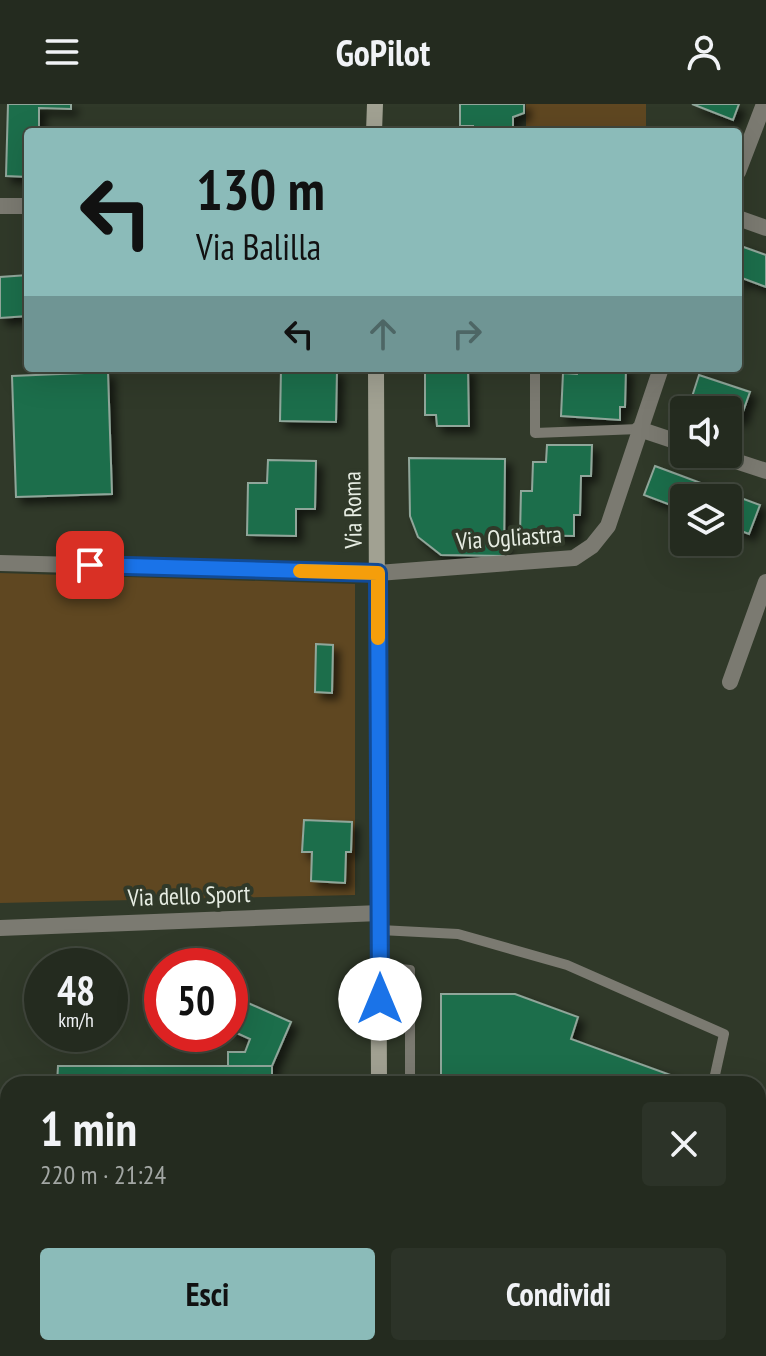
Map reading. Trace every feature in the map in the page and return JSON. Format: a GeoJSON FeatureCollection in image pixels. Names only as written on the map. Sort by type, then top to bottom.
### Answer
{"type":"FeatureCollection","features":[{"type":"Feature","properties":{"kind":"main road"},"geometry":{"type":"LineString","coordinates":[[374,128],[375,104]]}},
{"type":"Feature","properties":{"kind":"main road","name":"Via Roma"},"geometry":{"type":"LineString","coordinates":[[376,372],[379,1076]]}},
{"type":"Feature","properties":{"kind":"street"},"geometry":{"type":"LineString","coordinates":[[742,162],[764,104]]}},
{"type":"Feature","properties":{"kind":"street"},"geometry":{"type":"LineString","coordinates":[[0,206],[24,206]]}},
{"type":"Feature","properties":{"kind":"street"},"geometry":{"type":"LineString","coordinates":[[742,219],[766,228]]}},
{"type":"Feature","properties":{"kind":"street","name":"Via Ogliastra"},"geometry":{"type":"LineString","coordinates":[[0,563],[378,573],[574,558],[592,546],[608,526],[660,372]]}},
{"type":"Feature","properties":{"kind":"street"},"geometry":{"type":"LineString","coordinates":[[639,429],[670,439]]}},
{"type":"Feature","properties":{"kind":"street"},"geometry":{"type":"LineString","coordinates":[[742,463],[766,471]]}},
{"type":"Feature","properties":{"kind":"street"},"geometry":{"type":"LineString","coordinates":[[730,682],[766,582]]}},
{"type":"Feature","properties":{"kind":"street","name":"Via dello Sport"},"geometry":{"type":"LineString","coordinates":[[0,928],[380,913]]}},
{"type":"Feature","properties":{"kind":"lane"},"geometry":{"type":"LineString","coordinates":[[535,372],[535,433],[639,429]]}},
{"type":"Feature","properties":{"kind":"lane"},"geometry":{"type":"LineString","coordinates":[[380,930],[458,934],[567,965],[724,1034],[715,1076]]}},
{"type":"Feature","properties":{"kind":"lane"},"geometry":{"type":"LineString","coordinates":[[380,967],[410,970],[410,1076]]}},
{"type":"Feature","properties":{"kind":"shaded area"},"geometry":{"type":"Polygon","coordinates":[[[526,104],[646,104],[646,128],[526,128],[526,104]]]}},
{"type":"Feature","properties":{"kind":"shaded area"},"geometry":{"type":"Polygon","coordinates":[[[0,573],[355,584],[355,895],[0,903],[0,573]]]}},
{"type":"Feature","properties":{"kind":"building"},"geometry":{"type":"Polygon","coordinates":[[[8,104],[71,104],[71,109],[39,108],[39,128],[24,128],[24,177],[6,176],[8,104]]]}},
{"type":"Feature","properties":{"kind":"building"},"geometry":{"type":"Polygon","coordinates":[[[460,104],[524,104],[524,113],[513,117],[513,128],[460,126],[460,104]]]}},
{"type":"Feature","properties":{"kind":"building"},"geometry":{"type":"Polygon","coordinates":[[[692,104],[739,104],[733,120],[692,104]]]}},
{"type":"Feature","properties":{"kind":"building"},"geometry":{"type":"Polygon","coordinates":[[[742,246],[766,255],[766,287],[742,278],[742,246]]]}},
{"type":"Feature","properties":{"kind":"building"},"geometry":{"type":"Polygon","coordinates":[[[24,275],[24,316],[0,318],[0,277],[24,275]]]}},
{"type":"Feature","properties":{"kind":"building"},"geometry":{"type":"Polygon","coordinates":[[[108,372],[112,494],[16,497],[12,376],[108,372]]]}},
{"type":"Feature","properties":{"kind":"building"},"geometry":{"type":"Polygon","coordinates":[[[281,372],[337,372],[336,422],[280,421],[281,372]]]}},
{"type":"Feature","properties":{"kind":"building"},"geometry":{"type":"Polygon","coordinates":[[[425,372],[468,372],[469,426],[437,426],[436,415],[425,415],[425,372]]]}},
{"type":"Feature","properties":{"kind":"building"},"geometry":{"type":"Polygon","coordinates":[[[626,372],[625,407],[620,407],[620,420],[561,416],[563,373],[626,372]]]}},
{"type":"Feature","properties":{"kind":"building"},"geometry":{"type":"Polygon","coordinates":[[[699,375],[750,392],[742,414],[742,396],[692,396],[699,375]]]}},
{"type":"Feature","properties":{"kind":"building"},"geometry":{"type":"Polygon","coordinates":[[[547,445],[592,445],[591,476],[581,476],[580,515],[574,515],[574,536],[520,535],[521,491],[532,491],[533,462],[546,462],[547,445]]]}},
{"type":"Feature","properties":{"kind":"building"},"geometry":{"type":"Polygon","coordinates":[[[409,458],[505,459],[504,556],[441,555],[418,537],[410,516],[409,458]]]}},
{"type":"Feature","properties":{"kind":"building"},"geometry":{"type":"Polygon","coordinates":[[[268,460],[316,461],[315,509],[296,509],[296,536],[247,535],[248,483],[267,483],[268,460]]]}},
{"type":"Feature","properties":{"kind":"building"},"geometry":{"type":"Polygon","coordinates":[[[655,466],[703,484],[670,484],[670,505],[644,495],[655,466]]]}},
{"type":"Feature","properties":{"kind":"building"},"geometry":{"type":"Polygon","coordinates":[[[742,498],[760,505],[749,534],[742,531],[742,498]]]}},
{"type":"Feature","properties":{"kind":"building"},"geometry":{"type":"Polygon","coordinates":[[[316,644],[333,645],[332,693],[315,692],[316,644]]]}},
{"type":"Feature","properties":{"kind":"building"},"geometry":{"type":"Polygon","coordinates":[[[304,820],[352,822],[351,852],[346,852],[345,883],[311,881],[312,852],[302,852],[304,820]]]}},
{"type":"Feature","properties":{"kind":"building"},"geometry":{"type":"Polygon","coordinates":[[[441,994],[515,994],[578,1017],[571,1039],[673,1076],[441,1076],[441,994]]]}},
{"type":"Feature","properties":{"kind":"building"},"geometry":{"type":"Polygon","coordinates":[[[248,1003],[291,1022],[272,1066],[228,1066],[228,1052],[248,1052],[248,1003]]]}},
{"type":"Feature","properties":{"kind":"building"},"geometry":{"type":"Polygon","coordinates":[[[58,1066],[272,1066],[272,1076],[57,1076],[58,1066]]]}},
{"type":"Feature","properties":{"kind":"slow traffic"},"geometry":{"type":"LineString","coordinates":[[300,571],[378,573],[378,638]]}},
{"type":"Feature","properties":{"kind":"route"},"geometry":{"type":"LineString","coordinates":[[90,565],[378,573],[380,999]]}}]}
